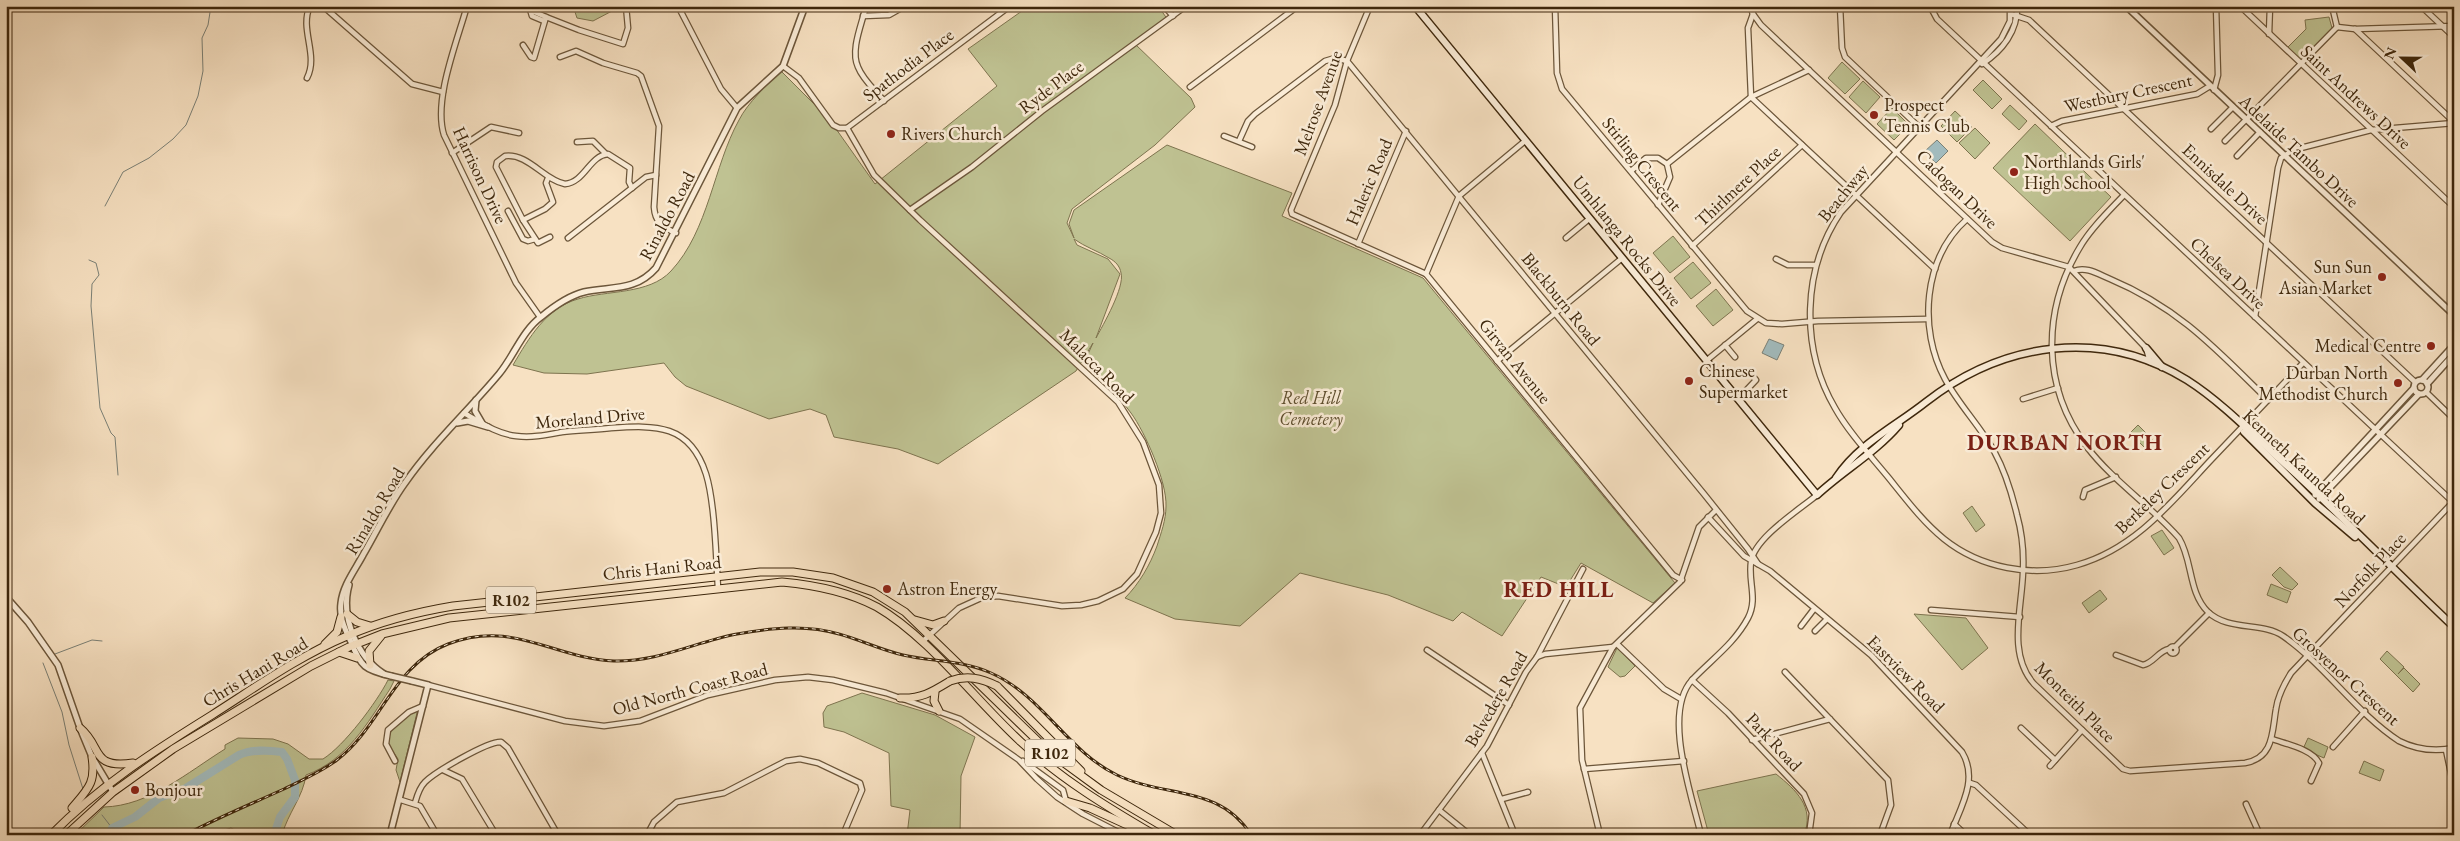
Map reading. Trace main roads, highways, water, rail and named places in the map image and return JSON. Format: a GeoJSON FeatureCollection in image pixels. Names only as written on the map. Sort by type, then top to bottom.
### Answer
{"type":"FeatureCollection","features":[{"type":"Feature","properties":{"kind":"main road","name":"Umhlanga Rocks Drive"},"geometry":{"type":"LineString","coordinates":[[1415,6],[1621,259],[1817,495]]}},
{"type":"Feature","properties":{"kind":"main road","name":"Kenneth Kaunda Road"},"geometry":{"type":"LineString","coordinates":[[1817,495],[1864,447],[1971,371],[1998,360],[2052,348],[2104,350],[2150,362],[2187,381],[2216,403],[2313,501],[2374,551]]}},
{"type":"Feature","properties":{"kind":"main road"},"geometry":{"type":"LineString","coordinates":[[2146,348],[2156,356],[2162,367]]}},
{"type":"Feature","properties":{"kind":"main road","name":"Kenneth Kaunda Road"},"geometry":{"type":"LineString","coordinates":[[1834,479],[1870,454],[1902,420]]}},
{"type":"Feature","properties":{"kind":"main road","name":"Kenneth Kaunda Road"},"geometry":{"type":"LineString","coordinates":[[2242,428],[2318,495],[2454,627]]}},
{"type":"Feature","properties":{"kind":"main road"},"geometry":{"type":"LineString","coordinates":[[1807,483],[1818,486],[1834,479]]}},
{"type":"Feature","properties":{"kind":"main road","name":"Chris Hani Road"},"geometry":{"type":"LineString","coordinates":[[64,821],[108,783],[136,762],[315,652],[351,634],[373,626],[404,616],[453,606],[718,576],[776,572],[832,578],[873,592],[895,605],[930,635],[1032,737],[1093,784],[1176,835]]}},
{"type":"Feature","properties":{"kind":"main road","name":"Chris Hani Road"},"geometry":{"type":"LineString","coordinates":[[66,835],[112,792],[173,749],[338,652],[386,633],[449,618],[782,582],[834,590],[876,607],[922,642],[1038,757],[1092,797],[1155,835]]}},
{"type":"Feature","properties":{"kind":"main road"},"geometry":{"type":"LineString","coordinates":[[315,652],[334,636],[344,616],[373,626]]}},
{"type":"Feature","properties":{"kind":"main road"},"geometry":{"type":"LineString","coordinates":[[914,620],[933,625],[944,622]]}},
{"type":"Feature","properties":{"kind":"main road"},"geometry":{"type":"LineString","coordinates":[[370,665],[368,657],[371,646],[386,633]]}},
{"type":"Feature","properties":{"kind":"main road"},"geometry":{"type":"LineString","coordinates":[[338,652],[357,658]]}},
{"type":"Feature","properties":{"kind":"main road"},"geometry":{"type":"LineString","coordinates":[[900,698],[919,698],[934,692],[950,681],[965,677],[978,678],[997,686],[1093,784]]}},
{"type":"Feature","properties":{"kind":"main road"},"geometry":{"type":"LineString","coordinates":[[934,692],[934,701],[939,711]]}},
{"type":"Feature","properties":{"kind":"main road"},"geometry":{"type":"LineString","coordinates":[[80,728],[103,759],[116,764],[136,762]]}},
{"type":"Feature","properties":{"kind":"main road"},"geometry":{"type":"LineString","coordinates":[[64,821],[91,784],[94,771],[92,757]]}},
{"type":"Feature","properties":{"kind":"main road"},"geometry":{"type":"LineString","coordinates":[[1066,801],[1090,808],[1149,835]]}},
{"type":"Feature","properties":{"kind":"main road","name":"R102"},"geometry":{"type":"LineString","coordinates":[[51,835],[64,821]]}},
{"type":"Feature","properties":{"kind":"water"},"geometry":{"type":"Polygon","coordinates":[[[1937,140],[1948,151],[1936,163],[1924,152],[1937,140]]]}},
{"type":"Feature","properties":{"kind":"water"},"geometry":{"type":"Polygon","coordinates":[[[1769,339],[1784,345],[1777,360],[1762,353],[1769,339]]]}},
{"type":"Feature","properties":{"kind":"waterway"},"geometry":{"type":"LineString","coordinates":[[105,206],[123,172],[149,158],[173,139],[186,125],[198,96],[203,71],[202,38],[208,25],[211,6]]}},
{"type":"Feature","properties":{"kind":"waterway"},"geometry":{"type":"LineString","coordinates":[[89,260],[96,263],[99,275],[92,284],[91,306],[100,408],[111,433],[115,437],[118,475]]}},
{"type":"Feature","properties":{"kind":"waterway"},"geometry":{"type":"LineString","coordinates":[[55,654],[92,640],[102,641]]}},
{"type":"Feature","properties":{"kind":"waterway"},"geometry":{"type":"LineString","coordinates":[[43,663],[62,712],[69,745],[83,789]]}},
{"type":"Feature","properties":{"kind":"waterway"},"geometry":{"type":"LineString","coordinates":[[109,835],[112,828],[135,817],[159,798],[186,788],[239,755],[265,750],[282,752],[287,759],[295,780],[295,797],[280,817],[274,835]]}},
{"type":"Feature","properties":{"kind":"waterway"},"geometry":{"type":"LineString","coordinates":[[102,815],[112,828]]}},
{"type":"Feature","properties":{"kind":"railway"},"geometry":{"type":"LineString","coordinates":[[185,835],[284,789],[337,760],[365,731],[400,681],[414,666],[429,654],[448,644],[471,637],[493,636],[513,638],[571,654],[614,661],[661,655],[721,637],[788,628],[827,631],[903,655],[959,663],[991,673],[1026,695],[1099,765],[1135,782],[1208,800],[1224,808],[1238,819],[1251,835]]}},
{"type":"Feature","properties":{"kind":"place","name":"Prospect Tennis Club"},"geometry":{"type":"Point","coordinates":[1874,115]}},
{"type":"Feature","properties":{"kind":"place","name":"Rivers Church"},"geometry":{"type":"Point","coordinates":[891,134]}},
{"type":"Feature","properties":{"kind":"place","name":"Northlands Girls' High School"},"geometry":{"type":"Point","coordinates":[2014,172]}},
{"type":"Feature","properties":{"kind":"place","name":"Sun Sun Asian Market"},"geometry":{"type":"Point","coordinates":[2382,277]}},
{"type":"Feature","properties":{"kind":"place","name":"Medical Centre"},"geometry":{"type":"Point","coordinates":[2431,346]}},
{"type":"Feature","properties":{"kind":"place","name":"Chinese Supermarket"},"geometry":{"type":"Point","coordinates":[1689,381]}},
{"type":"Feature","properties":{"kind":"place","name":"Durban North Methodist Church"},"geometry":{"type":"Point","coordinates":[2398,383]}},
{"type":"Feature","properties":{"kind":"place","name":"Astron Energy"},"geometry":{"type":"Point","coordinates":[887,589]}},
{"type":"Feature","properties":{"kind":"place","name":"Bonjour"},"geometry":{"type":"Point","coordinates":[135,790]}},
{"type":"Feature","properties":{"kind":"district","name":"DURBAN NORTH"},"geometry":{"type":"Point","coordinates":[2065,442]}},
{"type":"Feature","properties":{"kind":"district","name":"RED HILL"},"geometry":{"type":"Point","coordinates":[1559,589]}},
{"type":"Feature","properties":{"kind":"park label","name":"Red Hill Cemetery"},"geometry":{"type":"Point","coordinates":[1311,408]}}]}
